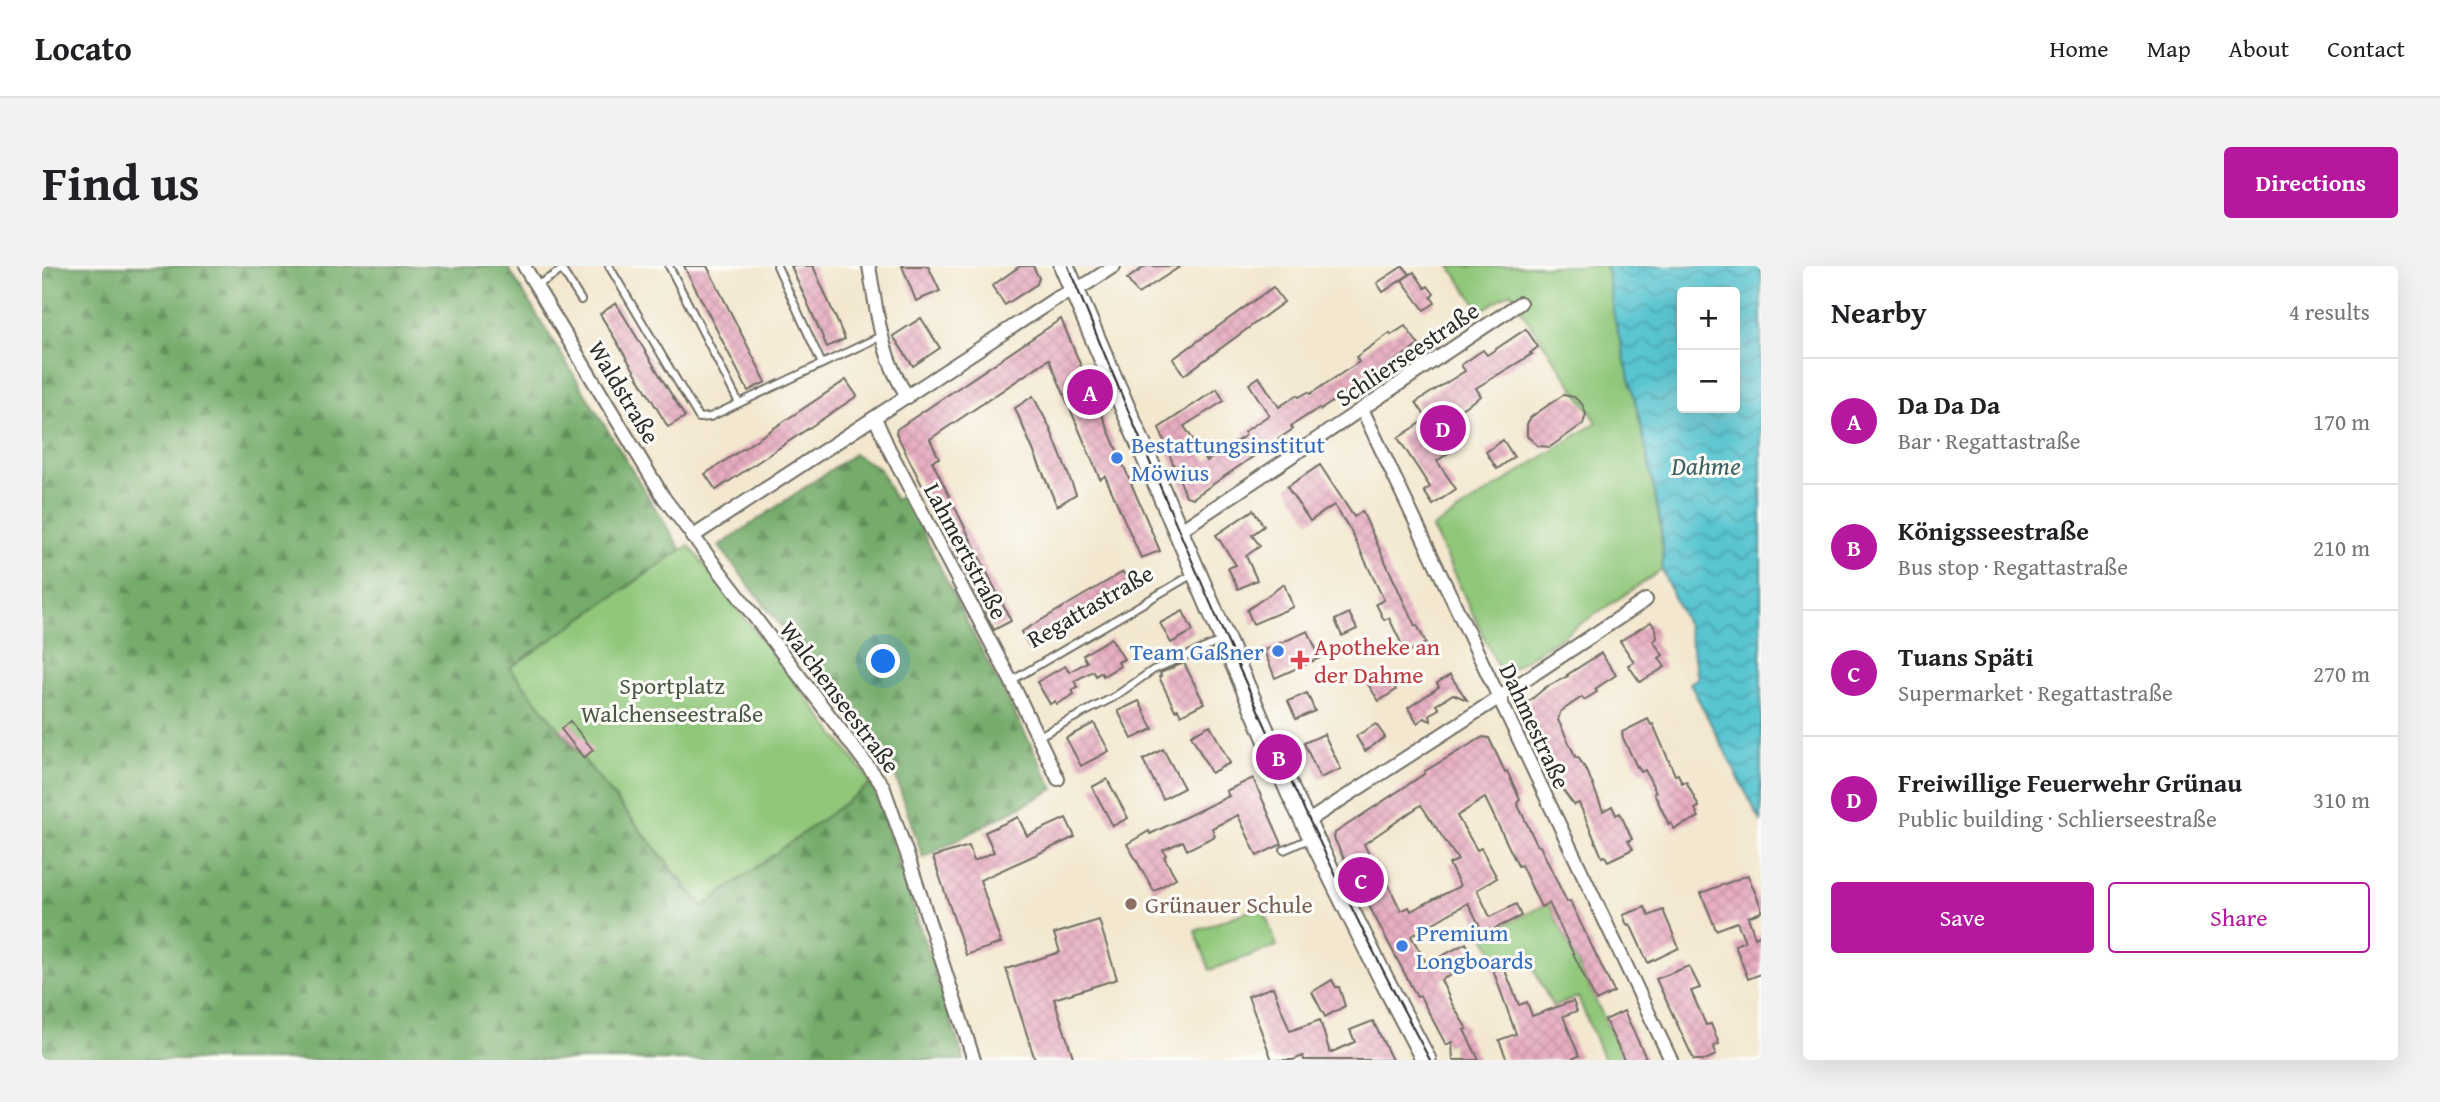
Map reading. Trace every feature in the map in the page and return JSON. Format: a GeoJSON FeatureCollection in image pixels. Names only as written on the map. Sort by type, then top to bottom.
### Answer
{"type":"FeatureCollection","features":[{"type":"Feature","properties":{"kind":"main road"},"geometry":{"type":"LineString","coordinates":[[1064,266],[1195,573],[1309,830],[1426,1060]]}},
{"type":"Feature","properties":{"kind":"street","name":"Waldstraße"},"geometry":{"type":"LineString","coordinates":[[524,266],[664,498],[692,537]]}},
{"type":"Feature","properties":{"kind":"street"},"geometry":{"type":"LineString","coordinates":[[869,266],[881,336],[894,375],[908,397]]}},
{"type":"Feature","properties":{"kind":"street"},"geometry":{"type":"LineString","coordinates":[[692,537],[1055,299],[1114,266]]}},
{"type":"Feature","properties":{"kind":"street","name":"Schlierseestraße"},"geometry":{"type":"LineString","coordinates":[[1178,532],[1520,303]]}},
{"type":"Feature","properties":{"kind":"street","name":"Dahmestraße"},"geometry":{"type":"LineString","coordinates":[[1362,409],[1671,1060]]}},
{"type":"Feature","properties":{"kind":"street","name":"Lahmertstraße"},"geometry":{"type":"LineString","coordinates":[[875,418],[1011,681],[1058,779]]}},
{"type":"Feature","properties":{"kind":"street","name":"Walchenseestraße"},"geometry":{"type":"LineString","coordinates":[[692,537],[883,786],[974,1060]]}},
{"type":"Feature","properties":{"kind":"street"},"geometry":{"type":"LineString","coordinates":[[1309,830],[1498,698],[1646,600]]}},
{"type":"Feature","properties":{"kind":"lane"},"geometry":{"type":"LineString","coordinates":[[609,266],[699,418],[710,417],[881,336]]}},
{"type":"Feature","properties":{"kind":"lane"},"geometry":{"type":"LineString","coordinates":[[669,266],[739,403]]}},
{"type":"Feature","properties":{"kind":"lane"},"geometry":{"type":"LineString","coordinates":[[777,266],[822,364]]}},
{"type":"Feature","properties":{"kind":"lane"},"geometry":{"type":"LineString","coordinates":[[536,286],[562,270],[581,300]]}},
{"type":"Feature","properties":{"kind":"lane","name":"Regattastraße"},"geometry":{"type":"LineString","coordinates":[[1011,681],[1195,573]]}},
{"type":"Feature","properties":{"kind":"lane"},"geometry":{"type":"LineString","coordinates":[[1037,737],[1114,697],[1153,670],[1224,639]]}},
{"type":"Feature","properties":{"kind":"lane"},"geometry":{"type":"LineString","coordinates":[[1284,850],[1309,830]]}},
{"type":"Feature","properties":{"kind":"green space"},"geometry":{"type":"Polygon","coordinates":[[[42,266],[507,266],[681,550],[510,668],[702,907],[872,783],[964,1060],[42,1060],[42,266]]]}},
{"type":"Feature","properties":{"kind":"green space"},"geometry":{"type":"Polygon","coordinates":[[[1450,266],[1606,266],[1659,517],[1662,570],[1509,671],[1499,669],[1432,528],[1597,422],[1511,292],[1481,311],[1450,266]]]}},
{"type":"Feature","properties":{"kind":"green space"},"geometry":{"type":"Polygon","coordinates":[[[854,454],[879,468],[895,500],[902,496],[906,498],[1054,789],[923,858],[895,775],[719,546],[854,454]]]}},
{"type":"Feature","properties":{"kind":"green space","name":"Sportplatz Walchenseestraße"},"geometry":{"type":"Polygon","coordinates":[[[689,545],[872,783],[703,907],[510,668],[689,545]]]}},
{"type":"Feature","properties":{"kind":"green space"},"geometry":{"type":"Polygon","coordinates":[[[1549,903],[1624,1060],[1604,1060],[1578,997],[1553,1007],[1526,954],[1498,964],[1484,934],[1549,903]]]}},
{"type":"Feature","properties":{"kind":"green space"},"geometry":{"type":"Polygon","coordinates":[[[1262,906],[1277,946],[1210,970],[1195,931],[1262,906]]]}},
{"type":"Feature","properties":{"kind":"water","name":"Dahme"},"geometry":{"type":"Polygon","coordinates":[[[1606,266],[1761,266],[1761,822],[1690,683],[1698,678],[1688,628],[1662,570],[1660,520],[1642,430],[1614,316],[1606,266]]]}},
{"type":"Feature","properties":{"kind":"building"},"geometry":{"type":"Polygon","coordinates":[[[684,266],[707,266],[766,382],[748,391],[684,266]]]}},
{"type":"Feature","properties":{"kind":"building"},"geometry":{"type":"Polygon","coordinates":[[[791,266],[813,266],[845,339],[827,347],[791,266]]]}},
{"type":"Feature","properties":{"kind":"building"},"geometry":{"type":"Polygon","coordinates":[[[902,266],[928,266],[940,291],[916,301],[902,266]]]}},
{"type":"Feature","properties":{"kind":"building"},"geometry":{"type":"Polygon","coordinates":[[[1020,266],[1033,266],[1039,278],[1037,284],[1005,305],[992,286],[1020,266]]]}},
{"type":"Feature","properties":{"kind":"building"},"geometry":{"type":"Polygon","coordinates":[[[1146,266],[1181,266],[1138,294],[1127,279],[1146,266]]]}},
{"type":"Feature","properties":{"kind":"building"},"geometry":{"type":"Polygon","coordinates":[[[1403,266],[1410,274],[1383,292],[1377,283],[1403,266]]]}},
{"type":"Feature","properties":{"kind":"building"},"geometry":{"type":"Polygon","coordinates":[[[1414,272],[1425,288],[1428,286],[1434,294],[1431,297],[1435,303],[1424,310],[1402,280],[1414,272]]]}},
{"type":"Feature","properties":{"kind":"building"},"geometry":{"type":"Polygon","coordinates":[[[1273,287],[1284,302],[1184,375],[1173,359],[1273,287]]]}},
{"type":"Feature","properties":{"kind":"building"},"geometry":{"type":"Polygon","coordinates":[[[616,303],[685,417],[668,427],[600,314],[616,303]]]}},
{"type":"Feature","properties":{"kind":"building"},"geometry":{"type":"Polygon","coordinates":[[[921,318],[940,348],[913,366],[893,336],[921,318]]]}},
{"type":"Feature","properties":{"kind":"building"},"geometry":{"type":"Polygon","coordinates":[[[1061,319],[1160,551],[1141,558],[1105,476],[1100,479],[1049,359],[930,439],[939,458],[932,461],[1011,621],[994,630],[896,433],[897,429],[1061,319]]]}},
{"type":"Feature","properties":{"kind":"building"},"geometry":{"type":"Polygon","coordinates":[[[1405,326],[1419,345],[1291,426],[1293,429],[1193,498],[1186,496],[1159,428],[1217,389],[1224,401],[1184,426],[1207,461],[1246,435],[1244,432],[1269,415],[1249,384],[1259,377],[1279,407],[1297,395],[1299,397],[1308,392],[1310,394],[1359,362],[1356,357],[1390,333],[1391,335],[1405,326]]]}},
{"type":"Feature","properties":{"kind":"building"},"geometry":{"type":"Polygon","coordinates":[[[1526,329],[1538,347],[1530,353],[1532,354],[1476,388],[1481,396],[1433,427],[1450,452],[1437,461],[1456,489],[1433,505],[1424,491],[1430,487],[1398,438],[1427,419],[1416,402],[1465,371],[1461,365],[1483,350],[1487,355],[1526,329]]]}},
{"type":"Feature","properties":{"kind":"building"},"geometry":{"type":"Polygon","coordinates":[[[846,380],[857,396],[716,490],[705,474],[846,380]]]}},
{"type":"Feature","properties":{"kind":"building"},"geometry":{"type":"Polygon","coordinates":[[[1563,395],[1574,397],[1582,404],[1586,414],[1583,424],[1550,447],[1538,446],[1527,436],[1527,424],[1531,417],[1563,395]]]}},
{"type":"Feature","properties":{"kind":"building"},"geometry":{"type":"Polygon","coordinates":[[[1033,396],[1049,426],[1076,494],[1057,506],[1015,408],[1033,396]]]}},
{"type":"Feature","properties":{"kind":"building"},"geometry":{"type":"Polygon","coordinates":[[[1503,440],[1514,457],[1497,469],[1486,452],[1503,440]]]}},
{"type":"Feature","properties":{"kind":"building"},"geometry":{"type":"Polygon","coordinates":[[[1320,465],[1354,517],[1362,511],[1415,626],[1417,625],[1426,643],[1406,653],[1389,618],[1384,620],[1376,604],[1384,600],[1351,531],[1334,505],[1310,521],[1287,487],[1320,465]]]}},
{"type":"Feature","properties":{"kind":"building"},"geometry":{"type":"Polygon","coordinates":[[[1253,510],[1264,526],[1252,535],[1260,546],[1246,556],[1257,580],[1238,589],[1228,568],[1236,565],[1216,535],[1253,510]]]}},
{"type":"Feature","properties":{"kind":"building"},"geometry":{"type":"Polygon","coordinates":[[[1123,572],[1133,589],[1031,649],[1021,632],[1123,572]]]}},
{"type":"Feature","properties":{"kind":"building"},"geometry":{"type":"Polygon","coordinates":[[[1284,584],[1293,607],[1253,624],[1247,610],[1284,584]]]}},
{"type":"Feature","properties":{"kind":"building"},"geometry":{"type":"Polygon","coordinates":[[[1183,611],[1193,631],[1171,643],[1160,623],[1183,611]]]}},
{"type":"Feature","properties":{"kind":"building"},"geometry":{"type":"Polygon","coordinates":[[[1349,613],[1357,629],[1342,636],[1335,620],[1349,613]]]}},
{"type":"Feature","properties":{"kind":"building"},"geometry":{"type":"Polygon","coordinates":[[[1651,622],[1656,629],[1657,638],[1653,641],[1663,655],[1659,658],[1665,667],[1640,682],[1628,665],[1634,662],[1620,641],[1651,622]]]}},
{"type":"Feature","properties":{"kind":"building"},"geometry":{"type":"Polygon","coordinates":[[[1308,631],[1320,658],[1275,678],[1264,650],[1308,631]]]}},
{"type":"Feature","properties":{"kind":"building"},"geometry":{"type":"Polygon","coordinates":[[[1111,638],[1124,659],[1118,662],[1120,666],[1103,676],[1101,672],[1096,676],[1093,671],[1074,681],[1078,687],[1072,690],[1074,694],[1057,704],[1055,701],[1050,704],[1037,682],[1065,666],[1069,672],[1087,662],[1083,655],[1111,638]]]}},
{"type":"Feature","properties":{"kind":"building"},"geometry":{"type":"Polygon","coordinates":[[[1601,653],[1616,675],[1595,689],[1597,692],[1584,700],[1582,697],[1560,712],[1558,720],[1576,758],[1578,757],[1588,773],[1603,811],[1612,806],[1616,815],[1620,813],[1632,839],[1628,841],[1633,849],[1608,861],[1605,856],[1602,857],[1579,803],[1574,805],[1562,789],[1548,754],[1533,732],[1525,710],[1527,703],[1546,687],[1568,676],[1601,653]]]}},
{"type":"Feature","properties":{"kind":"building"},"geometry":{"type":"Polygon","coordinates":[[[1184,663],[1204,703],[1181,715],[1178,709],[1175,710],[1159,677],[1160,673],[1184,663]]]}},
{"type":"Feature","properties":{"kind":"building"},"geometry":{"type":"Polygon","coordinates":[[[1386,674],[1396,690],[1379,701],[1367,683],[1386,674]]]}},
{"type":"Feature","properties":{"kind":"building"},"geometry":{"type":"Polygon","coordinates":[[[1450,675],[1467,700],[1453,694],[1436,705],[1439,709],[1430,714],[1431,721],[1424,718],[1417,723],[1408,708],[1439,687],[1437,683],[1450,675]]]}},
{"type":"Feature","properties":{"kind":"building"},"geometry":{"type":"Polygon","coordinates":[[[1307,693],[1315,711],[1296,719],[1288,701],[1307,693]]]}},
{"type":"Feature","properties":{"kind":"building"},"geometry":{"type":"Polygon","coordinates":[[[1139,701],[1153,729],[1132,739],[1118,711],[1139,701]]]}},
{"type":"Feature","properties":{"kind":"building"},"geometry":{"type":"Polygon","coordinates":[[[1648,719],[1651,725],[1653,724],[1675,775],[1678,774],[1682,783],[1686,781],[1699,807],[1695,809],[1699,817],[1674,829],[1671,823],[1669,825],[1645,770],[1641,772],[1637,767],[1623,738],[1622,732],[1648,719]]]}},
{"type":"Feature","properties":{"kind":"building"},"geometry":{"type":"Polygon","coordinates":[[[570,721],[593,750],[584,758],[561,729],[570,721]]]}},
{"type":"Feature","properties":{"kind":"building"},"geometry":{"type":"Polygon","coordinates":[[[1094,723],[1109,751],[1081,766],[1066,738],[1094,723]]]}},
{"type":"Feature","properties":{"kind":"building"},"geometry":{"type":"Polygon","coordinates":[[[1376,724],[1385,737],[1365,751],[1356,736],[1376,724]]]}},
{"type":"Feature","properties":{"kind":"building"},"geometry":{"type":"Polygon","coordinates":[[[1210,725],[1230,763],[1211,773],[1191,735],[1210,725]]]}},
{"type":"Feature","properties":{"kind":"building"},"geometry":{"type":"Polygon","coordinates":[[[1324,734],[1341,769],[1320,778],[1304,743],[1324,734]]]}},
{"type":"Feature","properties":{"kind":"building"},"geometry":{"type":"Polygon","coordinates":[[[1483,737],[1489,738],[1520,799],[1517,803],[1537,845],[1540,846],[1567,902],[1570,901],[1614,992],[1596,1001],[1549,903],[1541,907],[1485,798],[1457,816],[1477,850],[1481,848],[1497,878],[1477,890],[1490,917],[1516,904],[1521,916],[1484,934],[1468,903],[1411,936],[1427,964],[1466,943],[1476,962],[1441,980],[1467,1029],[1464,1030],[1479,1060],[1453,1060],[1452,1042],[1446,1045],[1420,996],[1417,997],[1366,900],[1364,901],[1334,838],[1335,833],[1425,771],[1483,737]],[[1421,805],[1364,844],[1373,863],[1376,862],[1380,867],[1401,911],[1409,907],[1411,911],[1460,886],[1449,864],[1458,860],[1421,805]]]}},
{"type":"Feature","properties":{"kind":"building"},"geometry":{"type":"Polygon","coordinates":[[[1163,749],[1184,788],[1163,799],[1143,760],[1163,749]]]}},
{"type":"Feature","properties":{"kind":"building"},"geometry":{"type":"Polygon","coordinates":[[[1253,778],[1282,844],[1257,856],[1238,815],[1212,828],[1215,836],[1187,850],[1183,841],[1163,850],[1176,878],[1154,891],[1127,844],[1149,831],[1150,834],[1229,796],[1226,791],[1253,778]]]}},
{"type":"Feature","properties":{"kind":"building"},"geometry":{"type":"Polygon","coordinates":[[[1107,779],[1128,818],[1113,826],[1092,787],[1107,779]]]}},
{"type":"Feature","properties":{"kind":"building"},"geometry":{"type":"Polygon","coordinates":[[[1018,817],[1027,836],[1066,818],[1075,837],[980,880],[1001,943],[966,955],[933,857],[969,846],[974,861],[994,852],[985,832],[1018,817]]]}},
{"type":"Feature","properties":{"kind":"building"},"geometry":{"type":"Polygon","coordinates":[[[1748,875],[1761,907],[1761,912],[1748,917],[1755,937],[1761,934],[1761,974],[1748,979],[1735,945],[1745,941],[1737,922],[1716,930],[1701,893],[1748,875]]]}},
{"type":"Feature","properties":{"kind":"building"},"geometry":{"type":"Polygon","coordinates":[[[1645,907],[1649,916],[1663,910],[1679,948],[1648,963],[1623,915],[1645,907]]]}},
{"type":"Feature","properties":{"kind":"building"},"geometry":{"type":"Polygon","coordinates":[[[1099,920],[1117,979],[1054,999],[1074,1060],[1035,1060],[1006,969],[1060,952],[1054,934],[1099,920]]]}},
{"type":"Feature","properties":{"kind":"building"},"geometry":{"type":"Polygon","coordinates":[[[1502,963],[1519,1005],[1527,1002],[1532,1016],[1573,1001],[1577,1011],[1563,1016],[1579,1056],[1569,1060],[1507,1060],[1499,1040],[1516,1034],[1492,967],[1502,963]]]}},
{"type":"Feature","properties":{"kind":"building"},"geometry":{"type":"Polygon","coordinates":[[[1689,966],[1700,988],[1691,991],[1706,1025],[1711,1024],[1719,1044],[1714,1046],[1716,1055],[1705,1060],[1694,1060],[1656,979],[1689,966]]]}},
{"type":"Feature","properties":{"kind":"building"},"geometry":{"type":"Polygon","coordinates":[[[1332,980],[1336,987],[1339,987],[1345,1006],[1325,1017],[1312,992],[1332,980]]]}},
{"type":"Feature","properties":{"kind":"building"},"geometry":{"type":"Polygon","coordinates":[[[1273,987],[1290,1031],[1320,1020],[1330,1053],[1355,1042],[1350,1030],[1373,1021],[1392,1060],[1304,1060],[1303,1056],[1293,1060],[1272,1060],[1248,996],[1273,987]]]}},
{"type":"Feature","properties":{"kind":"building"},"geometry":{"type":"Polygon","coordinates":[[[1624,1011],[1647,1060],[1624,1060],[1605,1020],[1624,1011]]]}},
{"type":"Feature","properties":{"kind":"tram line"},"geometry":{"type":"LineString","coordinates":[[1068,266],[1195,568],[1284,767],[1379,963],[1430,1060]]}},
{"type":"Feature","properties":{"kind":"place","name":"Da Da Da"},"geometry":{"type":"Point","coordinates":[1090,392]}},
{"type":"Feature","properties":{"kind":"place","name":"Freiwillige Feuerwehr Grünau"},"geometry":{"type":"Point","coordinates":[1443,428]}},
{"type":"Feature","properties":{"kind":"place","name":"Bestattungsinstitut Möwius"},"geometry":{"type":"Point","coordinates":[1117,458]}},
{"type":"Feature","properties":{"kind":"place","name":"Team Gaßner"},"geometry":{"type":"Point","coordinates":[1278,651]}},
{"type":"Feature","properties":{"kind":"place","name":"Apotheke an der Dahme"},"geometry":{"type":"Point","coordinates":[1300,660]}},
{"type":"Feature","properties":{"kind":"place","name":"Königsseestraße"},"geometry":{"type":"Point","coordinates":[1279,757]}},
{"type":"Feature","properties":{"kind":"place","name":"Tuans Späti"},"geometry":{"type":"Point","coordinates":[1361,880]}},
{"type":"Feature","properties":{"kind":"place","name":"Grünauer Schule"},"geometry":{"type":"Point","coordinates":[1131,904]}},
{"type":"Feature","properties":{"kind":"place","name":"Premium Longboards"},"geometry":{"type":"Point","coordinates":[1402,946]}}]}
